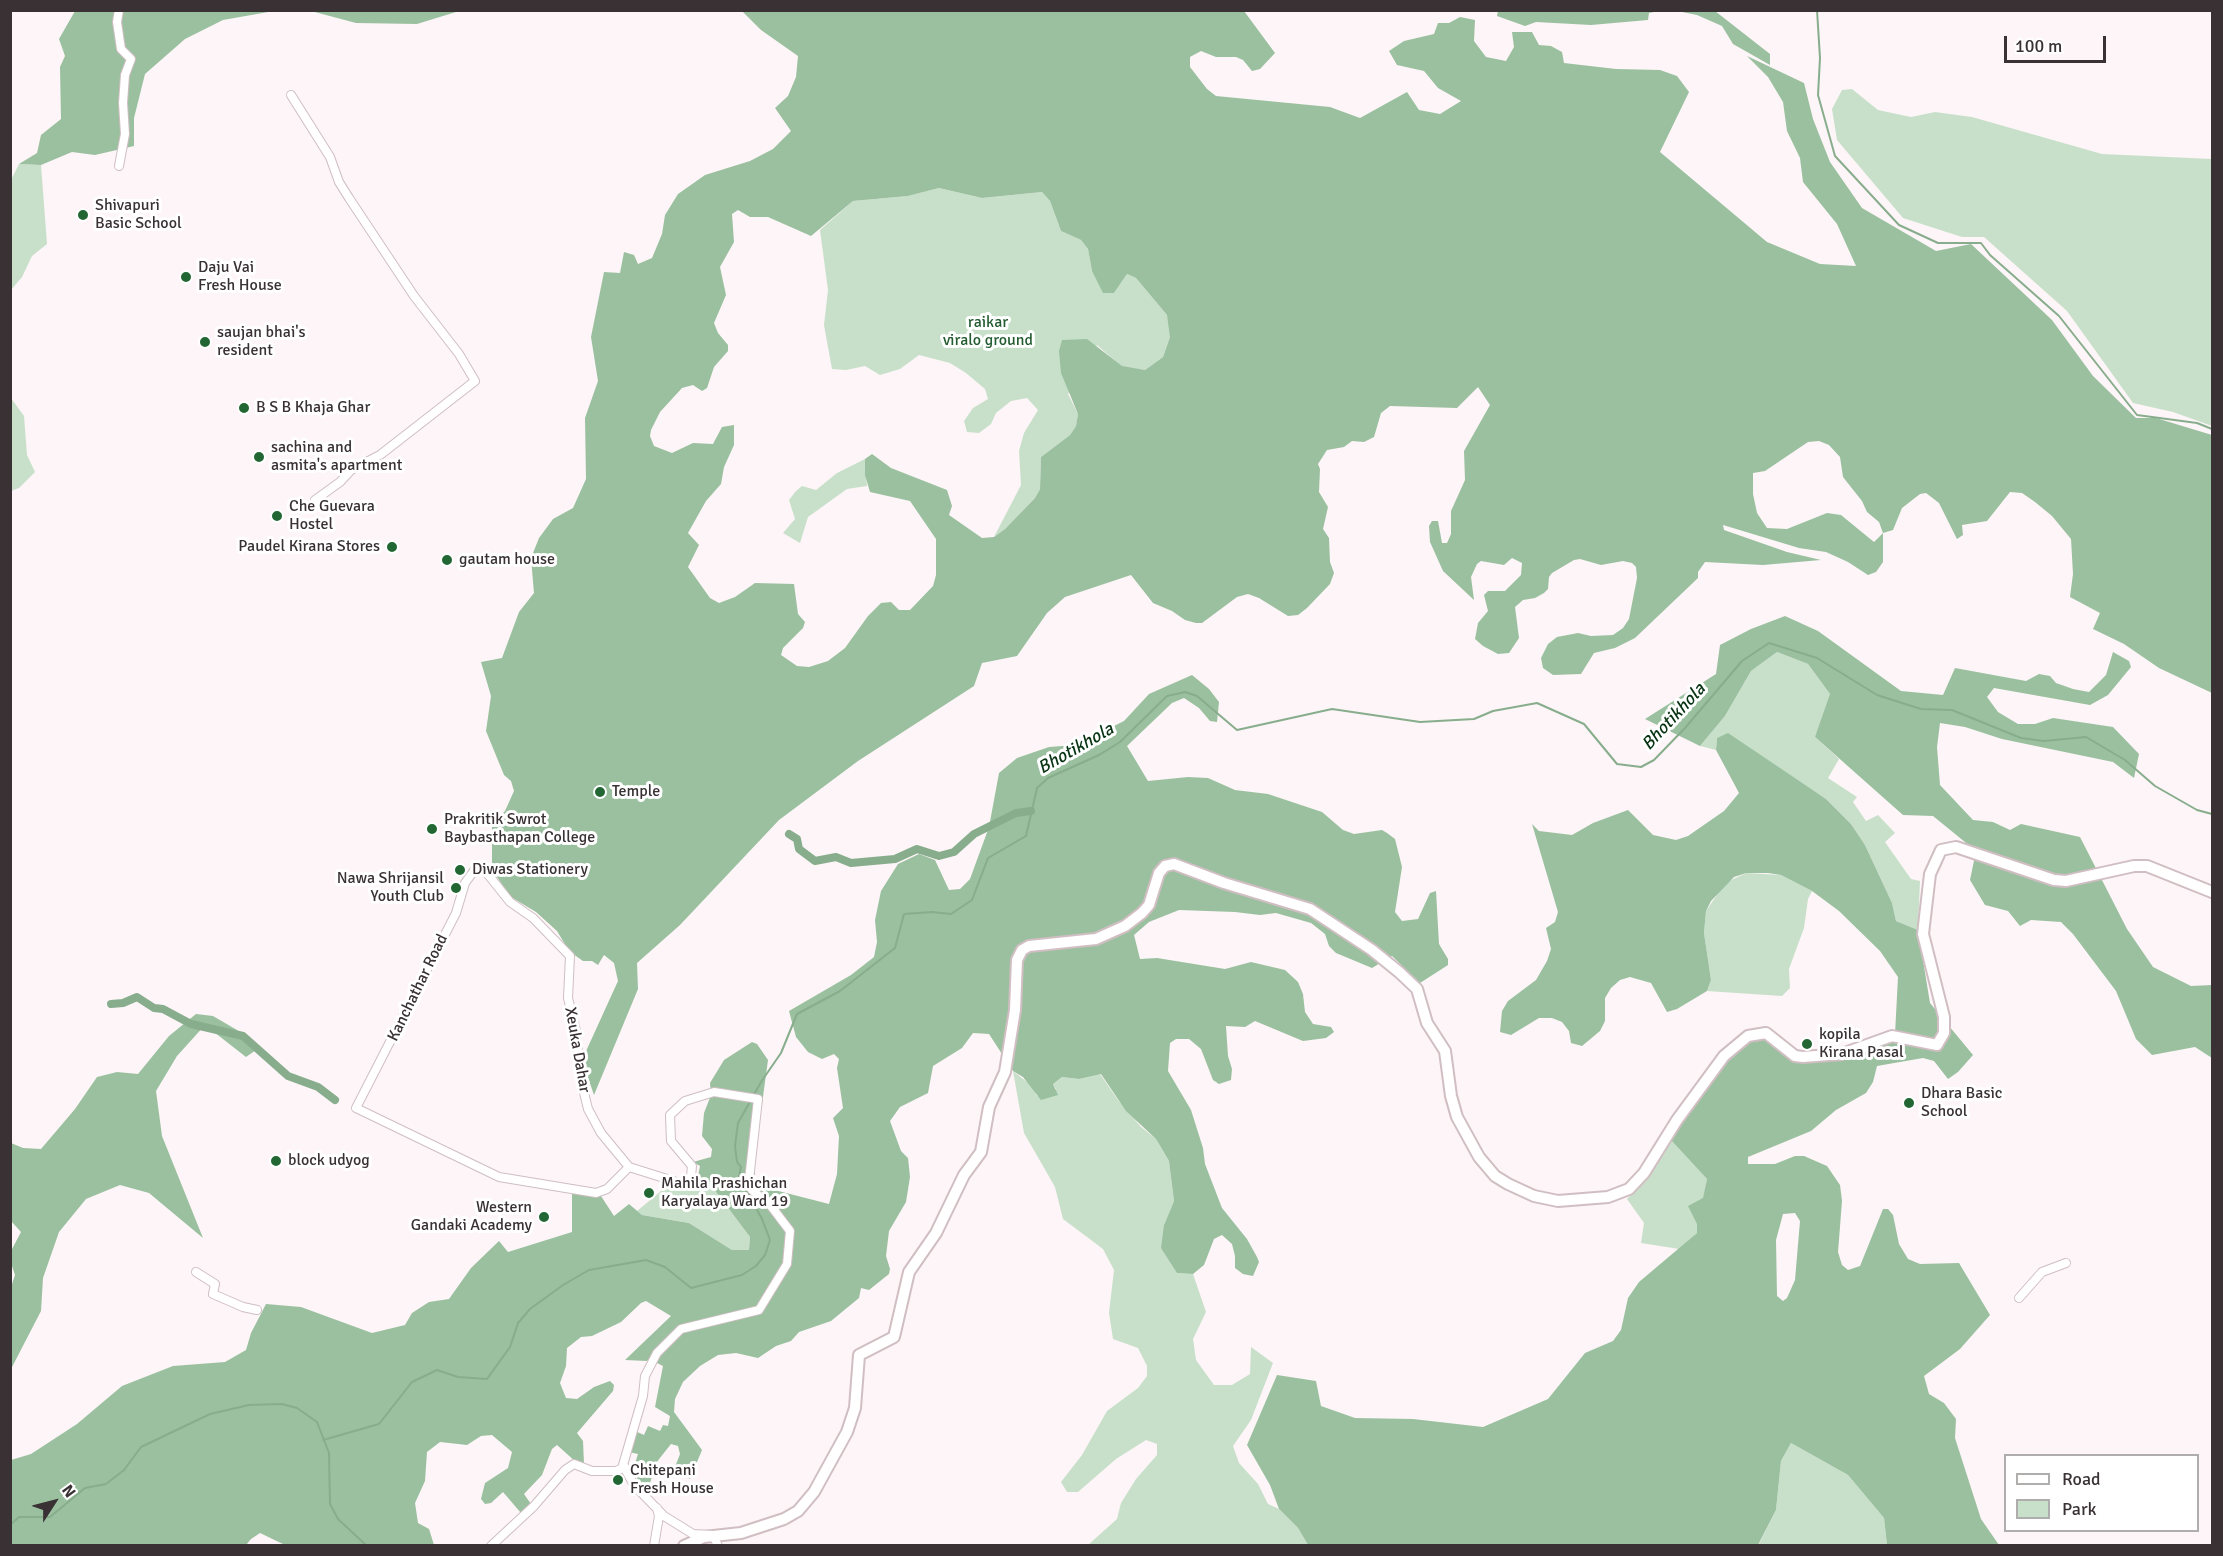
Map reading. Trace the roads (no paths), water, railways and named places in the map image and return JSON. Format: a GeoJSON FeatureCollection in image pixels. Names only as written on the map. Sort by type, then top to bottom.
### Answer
{"type":"FeatureCollection","features":[{"type":"Feature","properties":{"kind":"main road"},"geometry":{"type":"LineString","coordinates":[[684,1545],[715,1540],[784,1519],[798,1511],[817,1487],[847,1432],[858,1391],[859,1355],[894,1337],[914,1263],[936,1233],[964,1175],[981,1152],[989,1107],[1005,1072],[1015,1010],[1017,960],[1022,950],[1029,946],[1096,939],[1125,926],[1142,914],[1149,905],[1159,873],[1165,866],[1174,864],[1224,883],[1310,909],[1372,950],[1400,972],[1417,989],[1427,1023],[1445,1051],[1451,1096],[1457,1117],[1479,1157],[1495,1176],[1508,1184],[1546,1200],[1558,1201],[1608,1197],[1629,1189],[1644,1173],[1677,1120],[1724,1056],[1748,1036],[1766,1033],[1790,1052],[1803,1057],[1842,1054],[1893,1036],[1937,1045],[1944,1033],[1944,1017],[1923,934],[1930,873],[1941,850],[1956,847],[2060,880],[2147,866],[2212,892]]}},
{"type":"Feature","properties":{"kind":"street"},"geometry":{"type":"LineString","coordinates":[[119,10],[117,22],[121,49],[130,58],[125,75],[123,103],[125,134],[119,166]]}},
{"type":"Feature","properties":{"kind":"street"},"geometry":{"type":"LineString","coordinates":[[291,95],[330,157],[344,190],[414,296],[459,354],[475,381],[380,455],[351,470],[340,482],[315,500]]}},
{"type":"Feature","properties":{"kind":"street","name":"Kanchathar Road"},"geometry":{"type":"LineString","coordinates":[[570,956],[533,918],[510,902],[486,872],[476,868],[465,883],[456,914],[356,1108],[433,1143],[482,1170],[506,1179],[597,1193],[607,1189],[629,1167]]}},
{"type":"Feature","properties":{"kind":"street","name":"Xeuka Dahar"},"geometry":{"type":"LineString","coordinates":[[570,956],[568,998],[576,1030],[580,1076],[588,1109],[601,1133],[629,1167]]}},
{"type":"Feature","properties":{"kind":"street"},"geometry":{"type":"LineString","coordinates":[[629,1167],[683,1184],[692,1176],[692,1166],[671,1141],[668,1127],[670,1115],[685,1101],[714,1092],[747,1095],[758,1099],[749,1180],[752,1190],[771,1206],[790,1231],[787,1264],[759,1310],[681,1329],[657,1353],[645,1376],[637,1419],[626,1450],[625,1467],[634,1485],[680,1528],[715,1540]]}},
{"type":"Feature","properties":{"kind":"street"},"geometry":{"type":"LineString","coordinates":[[2019,1298],[2042,1272],[2067,1263]]}},
{"type":"Feature","properties":{"kind":"street"},"geometry":{"type":"LineString","coordinates":[[196,1272],[215,1284],[213,1294],[234,1304],[257,1310]]}},
{"type":"Feature","properties":{"kind":"street"},"geometry":{"type":"LineString","coordinates":[[491,1545],[534,1506],[565,1470],[574,1464],[598,1471],[616,1472],[625,1467]]}},
{"type":"Feature","properties":{"kind":"street"},"geometry":{"type":"LineString","coordinates":[[654,1545],[659,1515],[656,1506]]}},
{"type":"Feature","properties":{"kind":"waterway"},"geometry":{"type":"LineString","coordinates":[[1817,10],[1820,58],[1818,95],[1835,156],[1899,225],[1938,243],[1981,243],[1990,255],[2059,316],[2137,415],[2197,423],[2212,429]]}},
{"type":"Feature","properties":{"kind":"waterway","name":"Bhotikhola"},"geometry":{"type":"LineString","coordinates":[[323,1440],[379,1424],[412,1382],[437,1370],[458,1377],[487,1379],[510,1347],[518,1323],[530,1309],[563,1285],[589,1270],[646,1260],[665,1267],[691,1288],[742,1275],[756,1266],[765,1255],[770,1240],[762,1219],[739,1177],[741,1167],[737,1162],[735,1146],[738,1123],[761,1082],[781,1053],[797,1014],[840,991],[895,948],[904,914],[932,912],[951,914],[972,900],[988,858],[1026,836],[1037,788],[1048,778],[1099,755],[1120,742],[1167,696],[1185,692],[1197,696],[1237,730],[1332,709],[1420,722],[1474,719],[1493,711],[1537,703],[1584,724],[1617,764],[1641,767],[1654,760],[1685,728],[1742,661],[1769,643],[1817,658],[1877,695],[1921,709],[1952,710],[2021,738],[2044,741],[2086,737],[2125,760],[2155,786],[2197,810],[2212,814]]}},
{"type":"Feature","properties":{"kind":"waterway"},"geometry":{"type":"LineString","coordinates":[[789,834],[797,839],[799,849],[815,861],[836,857],[851,863],[895,859],[917,849],[939,856],[954,852],[974,834],[1016,813],[1031,811]]}},
{"type":"Feature","properties":{"kind":"waterway"},"geometry":{"type":"LineString","coordinates":[[111,1004],[123,1003],[137,997],[154,1008],[163,1009],[191,1024],[243,1036],[288,1076],[318,1087],[335,1100]]}},
{"type":"Feature","properties":{"kind":"waterway"},"geometry":{"type":"LineString","coordinates":[[10,1525],[19,1517],[50,1517],[85,1488],[106,1484],[124,1470],[141,1447],[210,1414],[249,1405],[282,1404],[297,1408],[317,1422],[329,1453],[330,1504],[338,1519],[367,1546]]}},
{"type":"Feature","properties":{"kind":"place","name":"Shivapuri Basic School"},"geometry":{"type":"Point","coordinates":[83,215]}},
{"type":"Feature","properties":{"kind":"place","name":"Daju Vai Fresh House"},"geometry":{"type":"Point","coordinates":[186,277]}},
{"type":"Feature","properties":{"kind":"place","name":"saujan bhai's resident"},"geometry":{"type":"Point","coordinates":[205,342]}},
{"type":"Feature","properties":{"kind":"place","name":"B S B Khaja Ghar"},"geometry":{"type":"Point","coordinates":[244,408]}},
{"type":"Feature","properties":{"kind":"place","name":"sachina and asmita's apartment"},"geometry":{"type":"Point","coordinates":[259,457]}},
{"type":"Feature","properties":{"kind":"place","name":"Che Guevara Hostel"},"geometry":{"type":"Point","coordinates":[277,516]}},
{"type":"Feature","properties":{"kind":"place","name":"Paudel Kirana Stores"},"geometry":{"type":"Point","coordinates":[392,547]}},
{"type":"Feature","properties":{"kind":"place","name":"gautam house"},"geometry":{"type":"Point","coordinates":[447,560]}},
{"type":"Feature","properties":{"kind":"place","name":"Temple"},"geometry":{"type":"Point","coordinates":[600,792]}},
{"type":"Feature","properties":{"kind":"place","name":"Prakritik Swrot Baybasthapan College"},"geometry":{"type":"Point","coordinates":[432,829]}},
{"type":"Feature","properties":{"kind":"place","name":"Diwas Stationery"},"geometry":{"type":"Point","coordinates":[460,870]}},
{"type":"Feature","properties":{"kind":"place","name":"Nawa Shrijansil Youth Club"},"geometry":{"type":"Point","coordinates":[456,888]}},
{"type":"Feature","properties":{"kind":"place","name":"kopila Kirana Pasal"},"geometry":{"type":"Point","coordinates":[1807,1044]}},
{"type":"Feature","properties":{"kind":"place","name":"Dhara Basic School"},"geometry":{"type":"Point","coordinates":[1909,1103]}},
{"type":"Feature","properties":{"kind":"place","name":"block udyog"},"geometry":{"type":"Point","coordinates":[276,1161]}},
{"type":"Feature","properties":{"kind":"place","name":"Mahila Prashichan Karyalaya Ward 19"},"geometry":{"type":"Point","coordinates":[649,1193]}},
{"type":"Feature","properties":{"kind":"place","name":"Western Gandaki Academy"},"geometry":{"type":"Point","coordinates":[544,1217]}},
{"type":"Feature","properties":{"kind":"place","name":"Chitepani Fresh House"},"geometry":{"type":"Point","coordinates":[618,1480]}},
{"type":"Feature","properties":{"kind":"park label","name":"raikar viralo ground"},"geometry":{"type":"Point","coordinates":[988,332]}}]}
